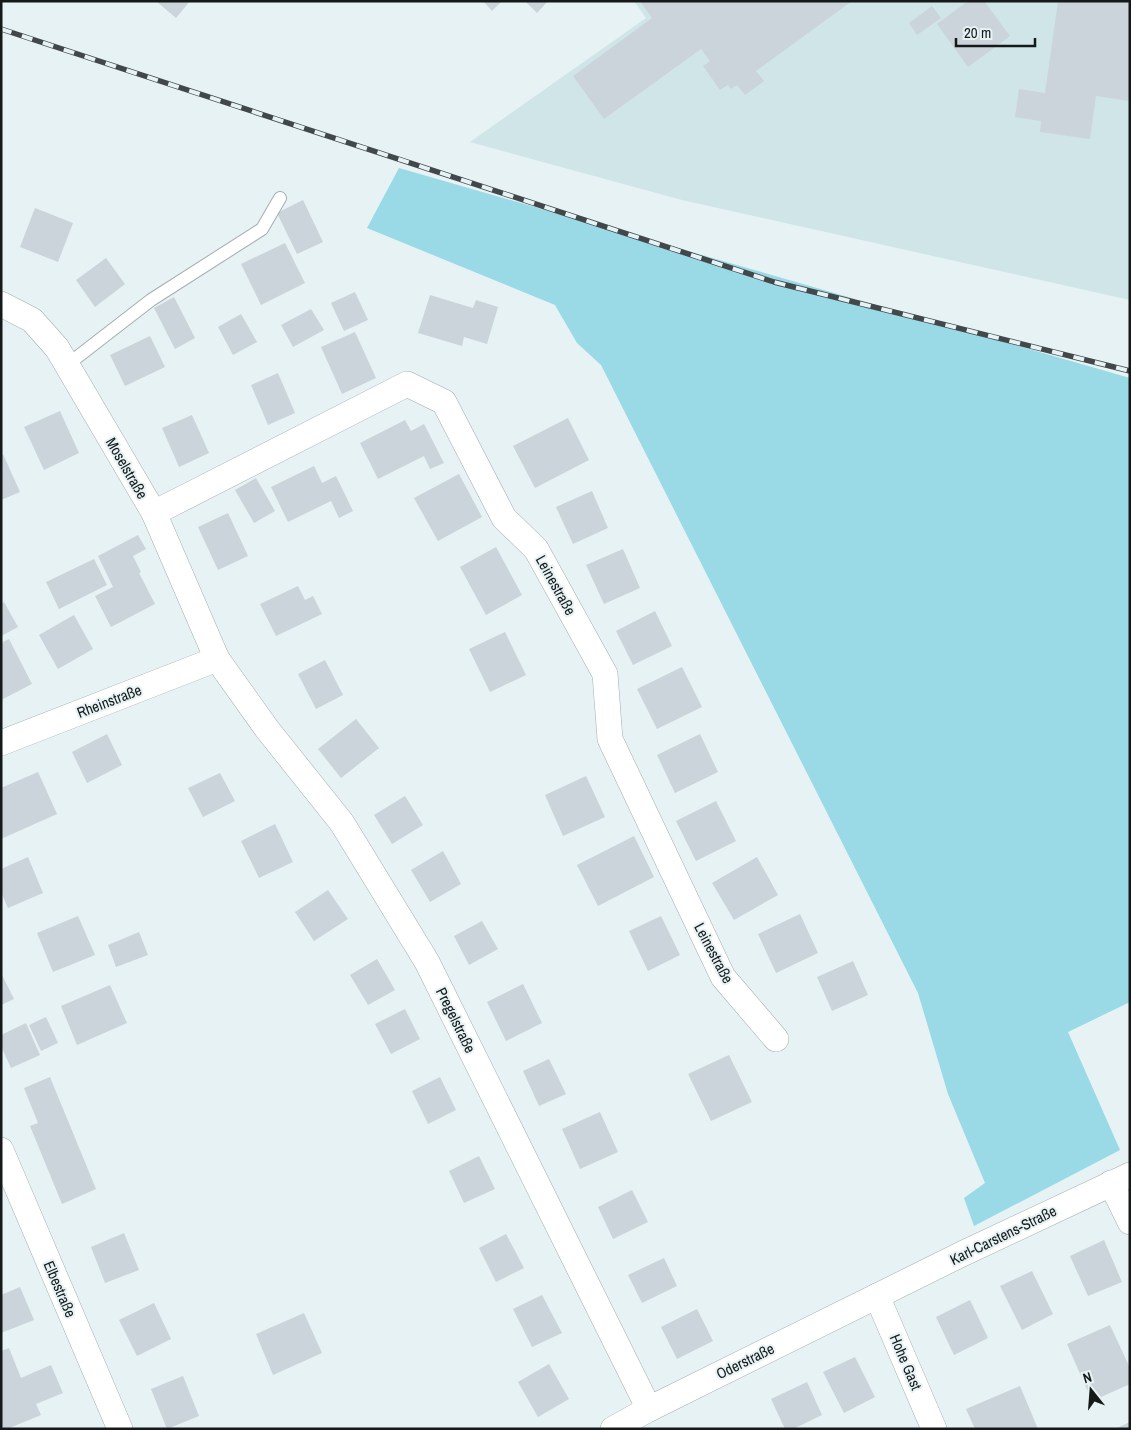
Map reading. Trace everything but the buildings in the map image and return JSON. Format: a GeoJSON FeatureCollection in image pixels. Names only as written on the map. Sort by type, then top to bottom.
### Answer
{"type":"FeatureCollection","features":[{"type":"Feature","properties":{"kind":"street","name":"Moselstraße"},"geometry":{"type":"LineString","coordinates":[[1,304],[32,320],[57,348],[154,513],[217,659]]}},
{"type":"Feature","properties":{"kind":"street","name":"Leinestraße"},"geometry":{"type":"LineString","coordinates":[[154,513],[407,384],[444,402],[504,518],[536,549],[605,674],[610,738],[723,977],[776,1038]]}},
{"type":"Feature","properties":{"kind":"street","name":"Rheinstraße"},"geometry":{"type":"LineString","coordinates":[[1,743],[217,659]]}},
{"type":"Feature","properties":{"kind":"street","name":"Pregelstraße"},"geometry":{"type":"LineString","coordinates":[[217,659],[267,730],[342,823],[427,962],[649,1409]]}},
{"type":"Feature","properties":{"kind":"street","name":"Elbestraße"},"geometry":{"type":"LineString","coordinates":[[1,1150],[120,1429]]}},
{"type":"Feature","properties":{"kind":"street"},"geometry":{"type":"LineString","coordinates":[[1120,1179],[1130,1222]]}},
{"type":"Feature","properties":{"kind":"street","name":"Karl-Carstens-Straße"},"geometry":{"type":"LineString","coordinates":[[877,1296],[1120,1179]]}},
{"type":"Feature","properties":{"kind":"street","name":"Oderstraße"},"geometry":{"type":"LineString","coordinates":[[613,1429],[649,1409],[877,1296]]}},
{"type":"Feature","properties":{"kind":"street","name":"Hohe Gast"},"geometry":{"type":"LineString","coordinates":[[877,1296],[934,1429]]}},
{"type":"Feature","properties":{"kind":"lane"},"geometry":{"type":"LineString","coordinates":[[67,366],[151,300],[262,229],[280,198]]}},
{"type":"Feature","properties":{"kind":"shaded area"},"geometry":{"type":"Polygon","coordinates":[[[634,1],[1130,1],[1130,300],[682,200],[470,142],[646,18],[634,1]]]}},
{"type":"Feature","properties":{"kind":"shaded area"},"geometry":{"type":"Polygon","coordinates":[[[399,168],[1130,378],[1130,1002],[1068,1032],[1120,1150],[974,1226],[964,1198],[985,1183],[948,1094],[918,993],[601,365],[577,343],[555,305],[367,228],[399,168]]]}},
{"type":"Feature","properties":{"kind":"railway"},"geometry":{"type":"LineString","coordinates":[[1,29],[774,282],[1130,371]]}}]}
